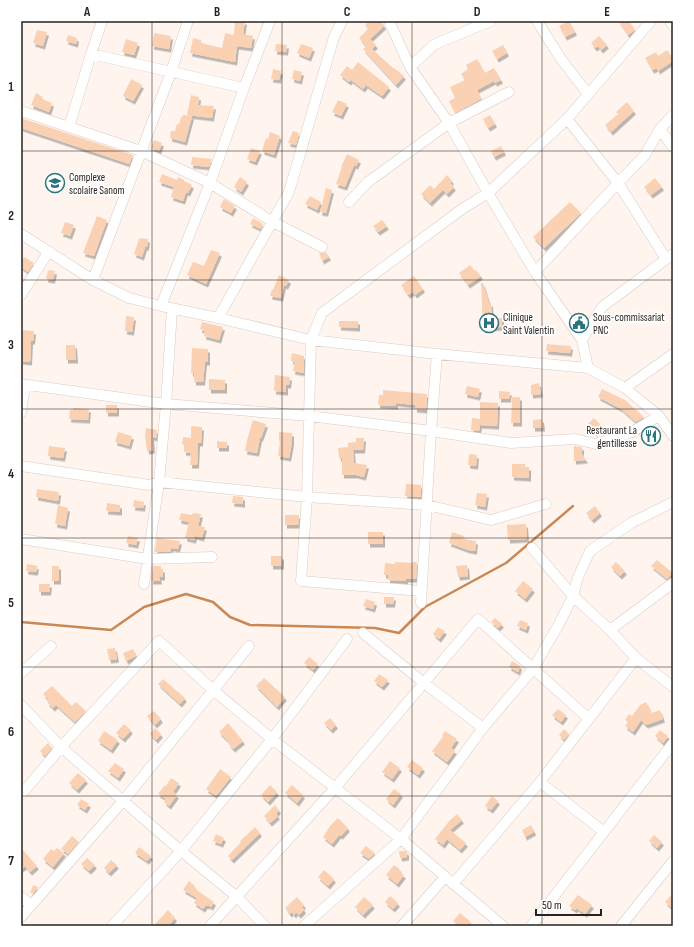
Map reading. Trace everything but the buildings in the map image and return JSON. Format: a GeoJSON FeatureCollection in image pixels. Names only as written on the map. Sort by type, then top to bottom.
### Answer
{"type":"FeatureCollection","features":[{"type":"Feature","properties":{"kind":"street"},"geometry":{"type":"LineString","coordinates":[[69,127],[102,21]]}},
{"type":"Feature","properties":{"kind":"street"},"geometry":{"type":"LineString","coordinates":[[93,280],[171,72],[188,21]]}},
{"type":"Feature","properties":{"kind":"street"},"geometry":{"type":"LineString","coordinates":[[161,306],[210,183],[270,21]]}},
{"type":"Feature","properties":{"kind":"street"},"geometry":{"type":"LineString","coordinates":[[218,318],[289,192],[334,37],[342,21]]}},
{"type":"Feature","properties":{"kind":"street"},"geometry":{"type":"LineString","coordinates":[[389,21],[410,67],[449,123],[488,193],[535,272],[582,340],[588,368]]}},
{"type":"Feature","properties":{"kind":"street"},"geometry":{"type":"LineString","coordinates":[[410,67],[435,44],[491,21]]}},
{"type":"Feature","properties":{"kind":"street"},"geometry":{"type":"LineString","coordinates":[[537,21],[561,59],[588,94]]}},
{"type":"Feature","properties":{"kind":"street"},"geometry":{"type":"LineString","coordinates":[[422,591],[301,581],[307,497],[311,340],[322,313],[462,209],[488,193],[567,119],[651,21]]}},
{"type":"Feature","properties":{"kind":"street"},"geometry":{"type":"LineString","coordinates":[[670,21],[673,26]]}},
{"type":"Feature","properties":{"kind":"street"},"geometry":{"type":"LineString","coordinates":[[91,54],[244,88]]}},
{"type":"Feature","properties":{"kind":"street"},"geometry":{"type":"LineString","coordinates":[[349,202],[368,182],[449,123],[509,92]]}},
{"type":"Feature","properties":{"kind":"street"},"geometry":{"type":"LineString","coordinates":[[21,111],[141,151],[210,183],[272,222],[322,247]]}},
{"type":"Feature","properties":{"kind":"street"},"geometry":{"type":"LineString","coordinates":[[535,272],[645,155],[660,129],[673,115]]}},
{"type":"Feature","properties":{"kind":"street"},"geometry":{"type":"LineString","coordinates":[[567,119],[618,183],[669,256],[602,307],[582,340]]}},
{"type":"Feature","properties":{"kind":"street"},"geometry":{"type":"LineString","coordinates":[[660,129],[673,147]]}},
{"type":"Feature","properties":{"kind":"street"},"geometry":{"type":"LineString","coordinates":[[21,234],[93,280],[129,298],[172,309],[218,318],[311,340],[437,354],[588,368],[625,388],[660,416],[673,436]]}},
{"type":"Feature","properties":{"kind":"street"},"geometry":{"type":"LineString","coordinates":[[21,295],[48,251]]}},
{"type":"Feature","properties":{"kind":"street"},"geometry":{"type":"LineString","coordinates":[[144,584],[160,482],[172,309]]}},
{"type":"Feature","properties":{"kind":"street"},"geometry":{"type":"LineString","coordinates":[[421,604],[437,354]]}},
{"type":"Feature","properties":{"kind":"street"},"geometry":{"type":"LineString","coordinates":[[625,388],[673,354]]}},
{"type":"Feature","properties":{"kind":"street"},"geometry":{"type":"LineString","coordinates":[[21,413],[23,384],[166,404],[308,416],[511,442],[575,439],[596,444],[632,432],[660,416]]}},
{"type":"Feature","properties":{"kind":"street"},"geometry":{"type":"LineString","coordinates":[[21,466],[149,485],[160,482],[307,497],[427,505],[491,520],[546,504]]}},
{"type":"Feature","properties":{"kind":"street"},"geometry":{"type":"LineString","coordinates":[[305,926],[401,839],[483,728],[533,669],[573,596],[578,578],[590,551],[631,523],[673,502]]}},
{"type":"Feature","properties":{"kind":"street"},"geometry":{"type":"LineString","coordinates":[[21,539],[148,559],[212,557]]}},
{"type":"Feature","properties":{"kind":"street"},"geometry":{"type":"LineString","coordinates":[[532,548],[573,596],[610,630],[636,658],[673,688]]}},
{"type":"Feature","properties":{"kind":"street"},"geometry":{"type":"LineString","coordinates":[[610,630],[673,583]]}},
{"type":"Feature","properties":{"kind":"street"},"geometry":{"type":"LineString","coordinates":[[210,926],[335,788],[478,619],[589,719]]}},
{"type":"Feature","properties":{"kind":"street"},"geometry":{"type":"LineString","coordinates":[[363,633],[424,683],[483,728]]}},
{"type":"Feature","properties":{"kind":"street"},"geometry":{"type":"LineString","coordinates":[[112,926],[181,851],[272,738],[347,639]]}},
{"type":"Feature","properties":{"kind":"street"},"geometry":{"type":"LineString","coordinates":[[21,795],[61,747],[159,641],[213,690],[401,839],[453,884],[491,922],[503,926]]}},
{"type":"Feature","properties":{"kind":"street"},"geometry":{"type":"LineString","coordinates":[[21,673],[51,646]]}},
{"type":"Feature","properties":{"kind":"street"},"geometry":{"type":"LineString","coordinates":[[21,917],[123,801],[249,646]]}},
{"type":"Feature","properties":{"kind":"street"},"geometry":{"type":"LineString","coordinates":[[453,884],[540,782],[636,658]]}},
{"type":"Feature","properties":{"kind":"street"},"geometry":{"type":"LineString","coordinates":[[21,705],[61,747],[236,897],[265,926]]}},
{"type":"Feature","properties":{"kind":"street"},"geometry":{"type":"LineString","coordinates":[[531,926],[673,743]]}},
{"type":"Feature","properties":{"kind":"street"},"geometry":{"type":"LineString","coordinates":[[540,782],[604,832]]}},
{"type":"Feature","properties":{"kind":"street"},"geometry":{"type":"LineString","coordinates":[[621,926],[673,860]]}},
{"type":"Feature","properties":{"kind":"street"},"geometry":{"type":"LineString","coordinates":[[402,926],[445,877]]}},
{"type":"Feature","properties":{"kind":"street"},"geometry":{"type":"LineString","coordinates":[[21,897],[31,905]]}},
{"type":"Feature","properties":{"kind":"waterway"},"geometry":{"type":"LineString","coordinates":[[21,622],[111,630],[144,607],[186,594],[213,602],[230,617],[250,625],[375,628],[399,633],[425,607],[506,563],[573,506]]}},
{"type":"Feature","properties":{"kind":"place","name":"Complexe scolaire Sanom"},"geometry":{"type":"Point","coordinates":[55,183]}},
{"type":"Feature","properties":{"kind":"place","name":"Clinique Saint Valentin"},"geometry":{"type":"Point","coordinates":[489,323]}},
{"type":"Feature","properties":{"kind":"place","name":"Sous-commissariat PNC"},"geometry":{"type":"Point","coordinates":[579,323]}},
{"type":"Feature","properties":{"kind":"place","name":"Restaurant La gentillesse"},"geometry":{"type":"Point","coordinates":[651,436]}}]}
